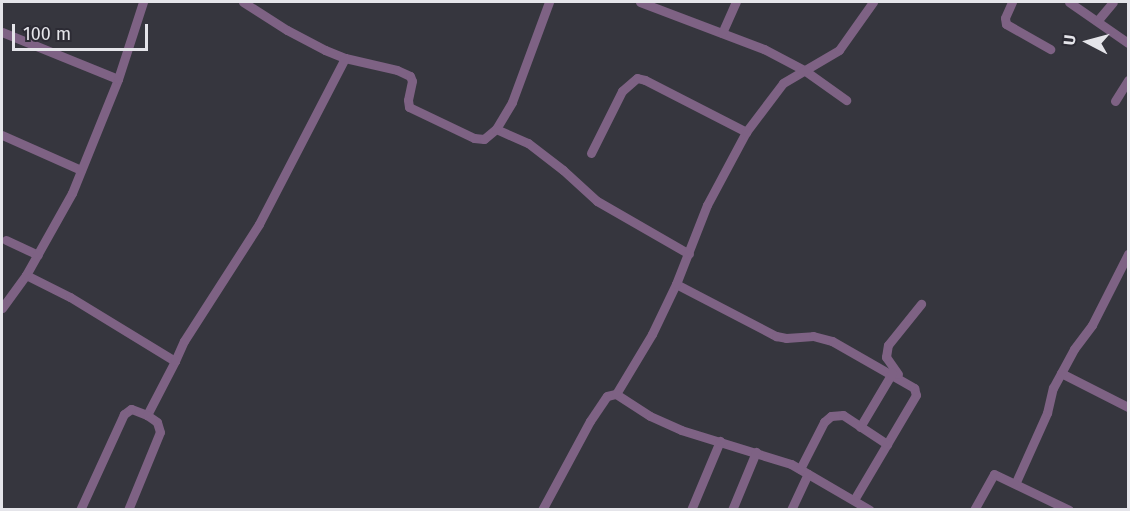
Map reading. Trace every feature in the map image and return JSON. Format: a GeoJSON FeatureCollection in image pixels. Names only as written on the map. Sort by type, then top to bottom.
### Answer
{"type":"FeatureCollection","features":[{"type":"Feature","properties":{"kind":"street"},"geometry":{"type":"LineString","coordinates":[[2,308],[26,275],[72,193],[118,79],[143,2]]}},
{"type":"Feature","properties":{"kind":"street"},"geometry":{"type":"LineString","coordinates":[[243,2],[287,30],[345,58],[396,70],[410,76],[412,84],[408,100],[410,107],[474,138],[484,140],[496,129],[512,102],[549,2]]}},
{"type":"Feature","properties":{"kind":"street"},"geometry":{"type":"LineString","coordinates":[[646,2],[764,49],[804,70],[846,100]]}},
{"type":"Feature","properties":{"kind":"street"},"geometry":{"type":"LineString","coordinates":[[722,33],[736,2]]}},
{"type":"Feature","properties":{"kind":"street"},"geometry":{"type":"LineString","coordinates":[[616,394],[652,334],[689,254],[717,183],[746,132],[783,83],[839,50],[873,2]]}},
{"type":"Feature","properties":{"kind":"street"},"geometry":{"type":"LineString","coordinates":[[1012,2],[1005,18],[1006,24],[1050,49]]}},
{"type":"Feature","properties":{"kind":"street"},"geometry":{"type":"LineString","coordinates":[[1069,2],[1128,43]]}},
{"type":"Feature","properties":{"kind":"street"},"geometry":{"type":"LineString","coordinates":[[1098,20],[1113,2]]}},
{"type":"Feature","properties":{"kind":"street"},"geometry":{"type":"LineString","coordinates":[[2,32],[118,79]]}},
{"type":"Feature","properties":{"kind":"street"},"geometry":{"type":"LineString","coordinates":[[147,415],[189,332],[259,224],[345,58]]}},
{"type":"Feature","properties":{"kind":"street"},"geometry":{"type":"LineString","coordinates":[[591,153],[622,91],[637,78],[746,132]]}},
{"type":"Feature","properties":{"kind":"street"},"geometry":{"type":"LineString","coordinates":[[1115,101],[1128,80]]}},
{"type":"Feature","properties":{"kind":"street"},"geometry":{"type":"LineString","coordinates":[[496,129],[512,135],[544,154],[597,201],[689,254]]}},
{"type":"Feature","properties":{"kind":"street"},"geometry":{"type":"LineString","coordinates":[[2,135],[81,170]]}},
{"type":"Feature","properties":{"kind":"street"},"geometry":{"type":"LineString","coordinates":[[6,240],[38,255]]}},
{"type":"Feature","properties":{"kind":"street"},"geometry":{"type":"LineString","coordinates":[[1016,482],[1047,414],[1053,388],[1082,336],[1092,325],[1128,254]]}},
{"type":"Feature","properties":{"kind":"street"},"geometry":{"type":"LineString","coordinates":[[26,275],[70,297],[175,361]]}},
{"type":"Feature","properties":{"kind":"street"},"geometry":{"type":"LineString","coordinates":[[676,284],[776,336],[786,338],[813,336],[832,340],[914,388],[916,395],[854,500]]}},
{"type":"Feature","properties":{"kind":"street"},"geometry":{"type":"LineString","coordinates":[[902,379],[886,357],[888,345],[921,303]]}},
{"type":"Feature","properties":{"kind":"street"},"geometry":{"type":"LineString","coordinates":[[1061,373],[1128,407]]}},
{"type":"Feature","properties":{"kind":"street"},"geometry":{"type":"LineString","coordinates":[[860,427],[892,374]]}},
{"type":"Feature","properties":{"kind":"street"},"geometry":{"type":"LineString","coordinates":[[542,510],[590,421],[607,396],[616,394],[667,424],[756,452],[804,471],[870,510]]}},
{"type":"Feature","properties":{"kind":"street"},"geometry":{"type":"LineString","coordinates":[[80,510],[124,414],[131,409],[157,422],[160,432],[128,510]]}},
{"type":"Feature","properties":{"kind":"street"},"geometry":{"type":"LineString","coordinates":[[791,510],[804,471],[826,419],[843,415],[887,444]]}},
{"type":"Feature","properties":{"kind":"street"},"geometry":{"type":"LineString","coordinates":[[691,510],[720,441]]}},
{"type":"Feature","properties":{"kind":"street"},"geometry":{"type":"LineString","coordinates":[[732,510],[756,452]]}},
{"type":"Feature","properties":{"kind":"street"},"geometry":{"type":"LineString","coordinates":[[974,510],[993,474],[1016,482],[1069,510]]}}]}
